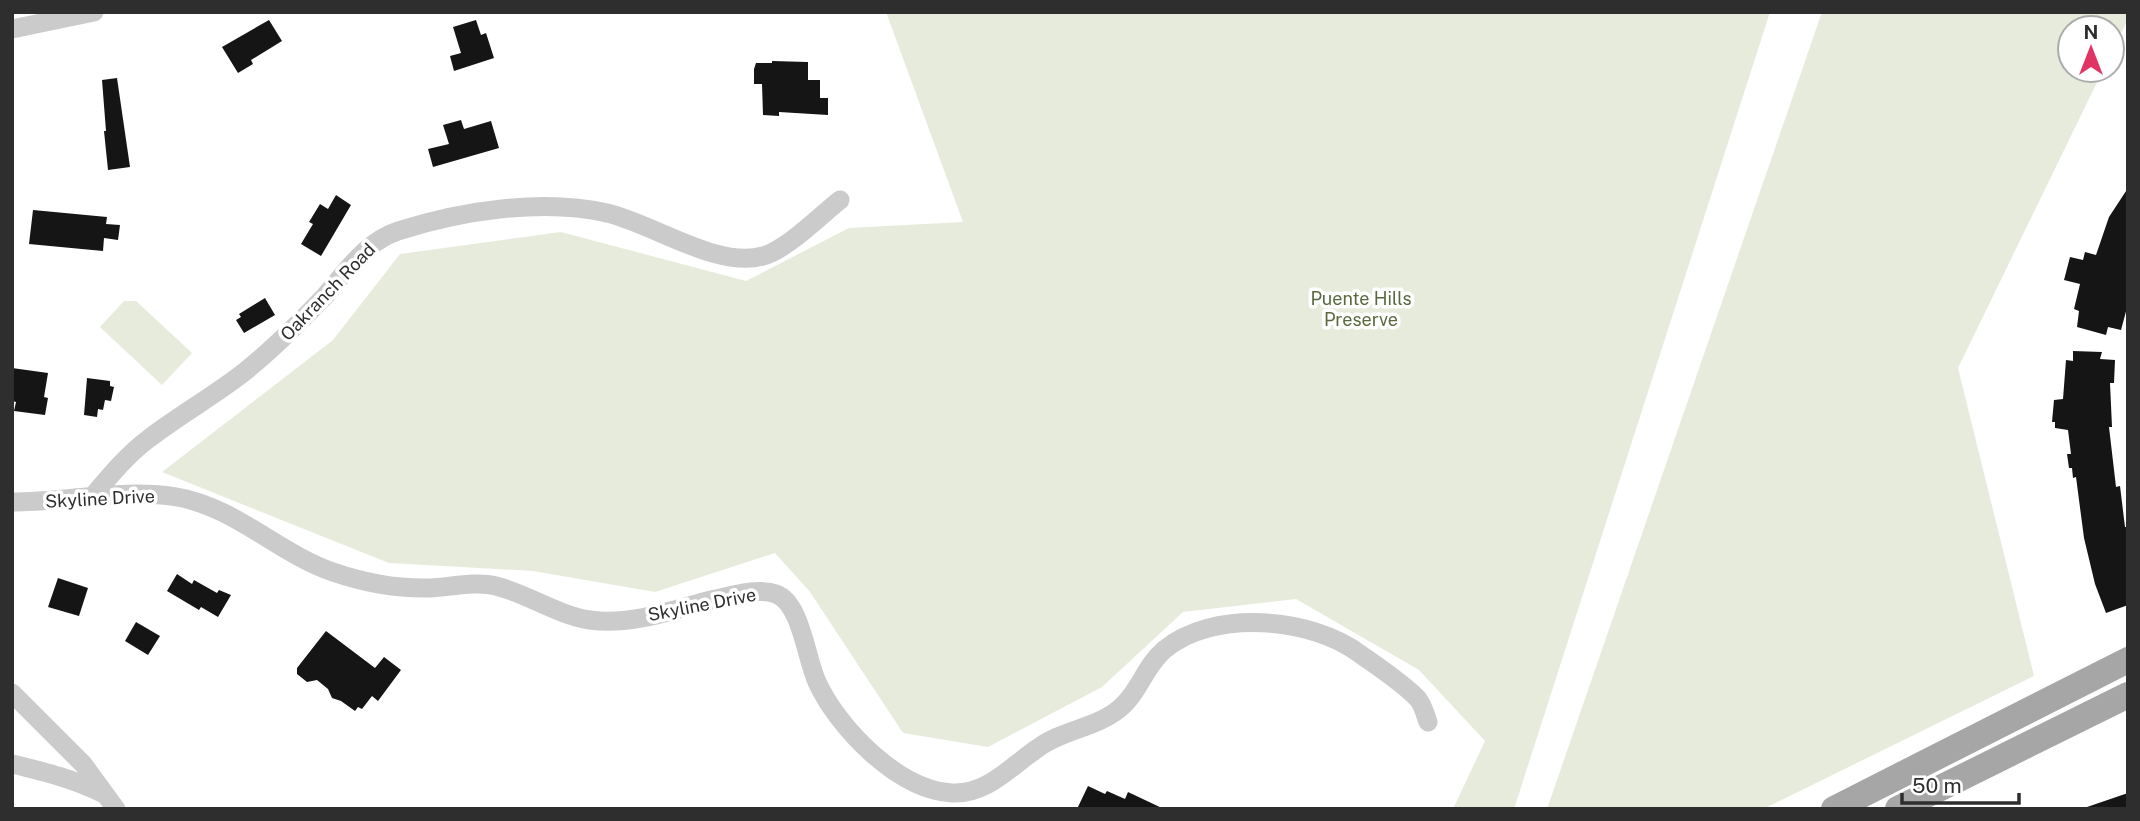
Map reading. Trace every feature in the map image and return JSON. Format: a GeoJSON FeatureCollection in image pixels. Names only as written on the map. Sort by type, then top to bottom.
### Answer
{"type":"FeatureCollection","features":[{"type":"Feature","properties":{"kind":"main road"},"geometry":{"type":"LineString","coordinates":[[1834,809],[2128,660]]}},
{"type":"Feature","properties":{"kind":"main road"},"geometry":{"type":"LineString","coordinates":[[1898,809],[2128,695]]}},
{"type":"Feature","properties":{"kind":"main road"},"geometry":{"type":"LineString","coordinates":[[1859,809],[1886,796],[1898,776]]}},
{"type":"Feature","properties":{"kind":"street"},"geometry":{"type":"LineString","coordinates":[[12,29],[94,12]]}},
{"type":"Feature","properties":{"kind":"street","name":"Oakranch Road"},"geometry":{"type":"LineString","coordinates":[[92,497],[125,459],[148,439],[232,382],[273,348],[307,315],[366,249],[389,234],[477,214],[527,207],[570,208],[627,219],[716,254],[748,259],[779,249],[840,200]]}},
{"type":"Feature","properties":{"kind":"street","name":"Skyline Drive"},"geometry":{"type":"LineString","coordinates":[[12,502],[151,495],[187,499],[223,513],[300,558],[348,576],[401,588],[491,585],[589,620],[645,617],[750,593],[776,594],[791,605],[818,686],[845,723],[877,758],[894,771],[915,784],[942,792],[961,793],[985,785],[1046,742],[1108,717],[1124,705],[1152,663],[1165,650],[1193,634],[1226,625],[1280,625],[1317,633],[1345,644],[1421,702],[1428,722]]}},
{"type":"Feature","properties":{"kind":"street"},"geometry":{"type":"LineString","coordinates":[[12,693],[69,748],[112,802]]}},
{"type":"Feature","properties":{"kind":"street"},"geometry":{"type":"LineString","coordinates":[[12,764],[72,779],[112,802]]}},
{"type":"Feature","properties":{"kind":"green space","name":"Puente Hills Preserve"},"geometry":{"type":"Polygon","coordinates":[[[886,12],[1770,12],[1514,809],[1453,809],[1485,741],[1419,670],[1296,599],[1183,612],[1102,687],[988,747],[903,733],[810,592],[775,553],[655,592],[533,571],[389,563],[162,472],[333,340],[400,254],[561,232],[746,281],[849,228],[963,222],[886,12]]]}},
{"type":"Feature","properties":{"kind":"green space"},"geometry":{"type":"Polygon","coordinates":[[[1822,12],[2128,12],[2126,23],[2126,14],[2056,14],[2056,84],[2096,84],[1958,368],[2034,676],[1763,809],[1547,809],[1822,12]]]}},
{"type":"Feature","properties":{"kind":"green space"},"geometry":{"type":"Polygon","coordinates":[[[124,301],[136,301],[192,353],[162,385],[100,327],[124,301]]]}},
{"type":"Feature","properties":{"kind":"building"},"geometry":{"type":"Polygon","coordinates":[[[269,20],[282,41],[251,60],[253,64],[238,73],[222,47],[269,20]]]}},
{"type":"Feature","properties":{"kind":"building"},"geometry":{"type":"Polygon","coordinates":[[[476,20],[481,35],[486,33],[494,58],[454,71],[450,56],[461,53],[453,27],[476,20]]]}},
{"type":"Feature","properties":{"kind":"building"},"geometry":{"type":"Polygon","coordinates":[[[808,62],[808,80],[820,80],[820,98],[828,98],[828,115],[779,112],[779,116],[763,115],[762,84],[754,84],[754,69],[756,63],[808,62]]]}},
{"type":"Feature","properties":{"kind":"building"},"geometry":{"type":"Polygon","coordinates":[[[117,78],[130,167],[108,170],[102,80],[117,78]]]}},
{"type":"Feature","properties":{"kind":"building"},"geometry":{"type":"Polygon","coordinates":[[[461,120],[464,129],[491,121],[499,148],[433,167],[428,149],[449,144],[443,125],[461,120]]]}},
{"type":"Feature","properties":{"kind":"building"},"geometry":{"type":"Polygon","coordinates":[[[2128,188],[2128,304],[2121,330],[2108,327],[2106,335],[2077,327],[2079,311],[2074,309],[2080,284],[2064,280],[2070,257],[2083,260],[2085,252],[2096,255],[2109,217],[2128,188]]]}},
{"type":"Feature","properties":{"kind":"building"},"geometry":{"type":"Polygon","coordinates":[[[336,195],[351,205],[321,256],[301,244],[313,224],[309,222],[320,204],[328,209],[336,195]]]}},
{"type":"Feature","properties":{"kind":"building"},"geometry":{"type":"Polygon","coordinates":[[[33,210],[107,217],[106,224],[120,225],[118,240],[104,238],[103,251],[29,244],[33,210]]]}},
{"type":"Feature","properties":{"kind":"building"},"geometry":{"type":"Polygon","coordinates":[[[265,298],[275,315],[244,333],[236,320],[241,317],[239,314],[265,298]]]}},
{"type":"Feature","properties":{"kind":"building"},"geometry":{"type":"Polygon","coordinates":[[[2073,351],[2102,352],[2100,359],[2115,360],[2114,383],[2110,383],[2112,427],[2109,427],[2116,487],[2120,486],[2125,527],[2128,527],[2128,605],[2106,613],[2095,584],[2084,538],[2076,477],[2073,478],[2072,468],[2069,468],[2067,454],[2071,454],[2068,430],[2055,428],[2055,422],[2052,422],[2054,400],[2063,399],[2066,360],[2073,361],[2073,351]]]}},
{"type":"Feature","properties":{"kind":"building"},"geometry":{"type":"Polygon","coordinates":[[[12,368],[48,373],[44,397],[48,398],[45,415],[14,411],[16,402],[12,401],[12,368]]]}},
{"type":"Feature","properties":{"kind":"building"},"geometry":{"type":"Polygon","coordinates":[[[87,378],[110,381],[110,386],[114,387],[111,401],[105,400],[103,410],[98,409],[97,417],[84,415],[87,378]]]}},
{"type":"Feature","properties":{"kind":"building"},"geometry":{"type":"Polygon","coordinates":[[[177,574],[192,584],[194,580],[217,593],[219,590],[231,595],[218,617],[201,607],[199,610],[167,591],[177,574]]]}},
{"type":"Feature","properties":{"kind":"building"},"geometry":{"type":"Polygon","coordinates":[[[58,578],[88,588],[79,616],[48,607],[58,578]]]}},
{"type":"Feature","properties":{"kind":"building"},"geometry":{"type":"Polygon","coordinates":[[[136,622],[160,636],[148,655],[125,641],[136,622]]]}},
{"type":"Feature","properties":{"kind":"building"},"geometry":{"type":"Polygon","coordinates":[[[326,631],[375,668],[384,657],[401,670],[378,701],[372,696],[362,709],[358,707],[355,711],[332,698],[328,689],[317,680],[307,682],[297,674],[297,668],[326,631]]]}},
{"type":"Feature","properties":{"kind":"building"},"geometry":{"type":"Polygon","coordinates":[[[1088,786],[1125,799],[1128,792],[1164,809],[1077,809],[1088,786]]]}},
{"type":"Feature","properties":{"kind":"building"},"geometry":{"type":"Polygon","coordinates":[[[2128,793],[2128,809],[2087,809],[2087,807],[2128,793]]]}}]}
